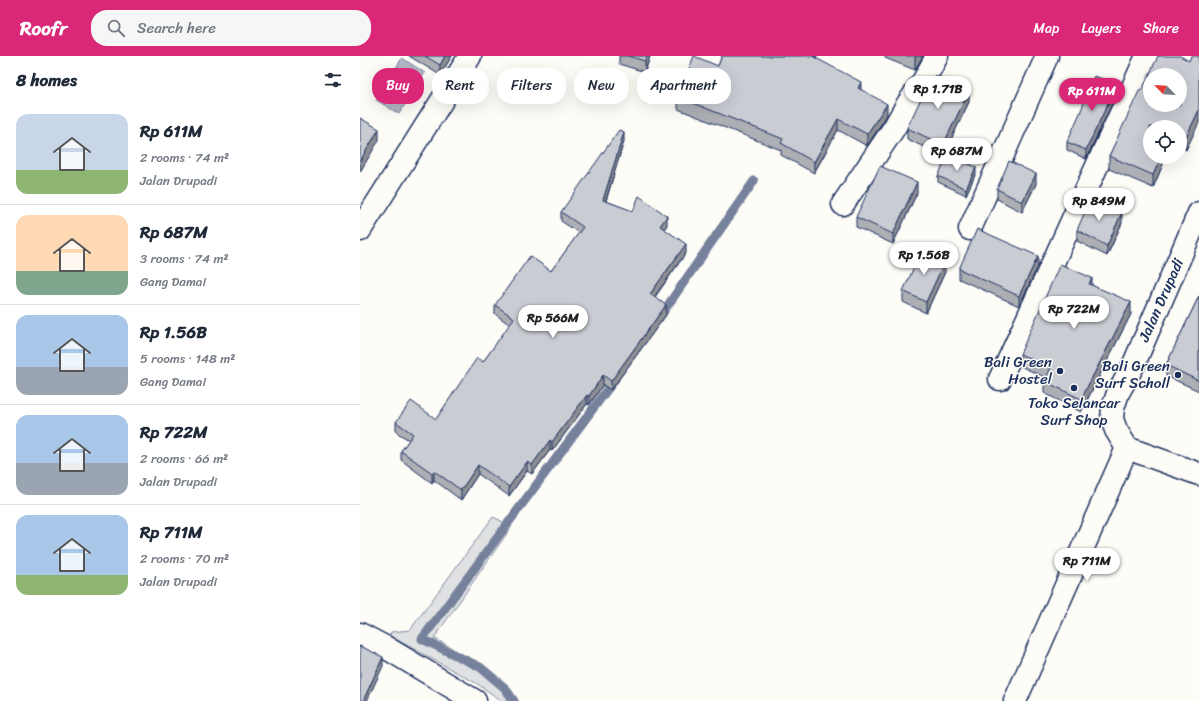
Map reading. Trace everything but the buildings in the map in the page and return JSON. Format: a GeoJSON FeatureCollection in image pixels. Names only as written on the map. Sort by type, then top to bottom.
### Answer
{"type":"FeatureCollection","features":[{"type":"Feature","properties":{"kind":"street"},"geometry":{"type":"LineString","coordinates":[[360,230],[470,56]]}},
{"type":"Feature","properties":{"kind":"street"},"geometry":{"type":"LineString","coordinates":[[843,204],[894,128],[937,56]]}},
{"type":"Feature","properties":{"kind":"street"},"geometry":{"type":"LineString","coordinates":[[970,229],[1047,56]]}},
{"type":"Feature","properties":{"kind":"street"},"geometry":{"type":"LineString","coordinates":[[1000,379],[1147,56]]}},
{"type":"Feature","properties":{"kind":"street","name":"Jalan Drupadi"},"geometry":{"type":"LineString","coordinates":[[1127,448],[1116,430],[1112,419],[1113,408],[1118,393],[1132,366],[1199,213]]}},
{"type":"Feature","properties":{"kind":"street"},"geometry":{"type":"LineString","coordinates":[[1015,701],[1127,448],[1199,474]]}},
{"type":"Feature","properties":{"kind":"street"},"geometry":{"type":"LineString","coordinates":[[360,634],[385,647],[475,701]]}},
{"type":"Feature","properties":{"kind":"shaded area"},"geometry":{"type":"Polygon","coordinates":[[[402,58],[417,68],[396,68],[402,58]]]}},
{"type":"Feature","properties":{"kind":"shaded area"},"geometry":{"type":"Polygon","coordinates":[[[383,104],[405,104],[399,114],[383,104]]]}},
{"type":"Feature","properties":{"kind":"shaded area"},"geometry":{"type":"Polygon","coordinates":[[[493,517],[512,526],[434,638],[452,648],[500,688],[509,701],[502,701],[476,683],[390,636],[391,632],[410,630],[493,517]]]}},
{"type":"Feature","properties":{"kind":"waterway"},"geometry":{"type":"LineString","coordinates":[[659,318],[754,181]]}},
{"type":"Feature","properties":{"kind":"waterway"},"geometry":{"type":"LineString","coordinates":[[514,701],[505,688],[480,667],[422,639],[615,379]]}},
{"type":"Feature","properties":{"kind":"place","name":"Bali Green Hostel"},"geometry":{"type":"Point","coordinates":[1060,371]}},
{"type":"Feature","properties":{"kind":"place","name":"Bali Green Surf Scholl"},"geometry":{"type":"Point","coordinates":[1178,375]}},
{"type":"Feature","properties":{"kind":"place","name":"Toko Selancar Surf Shop"},"geometry":{"type":"Point","coordinates":[1074,388]}}]}
